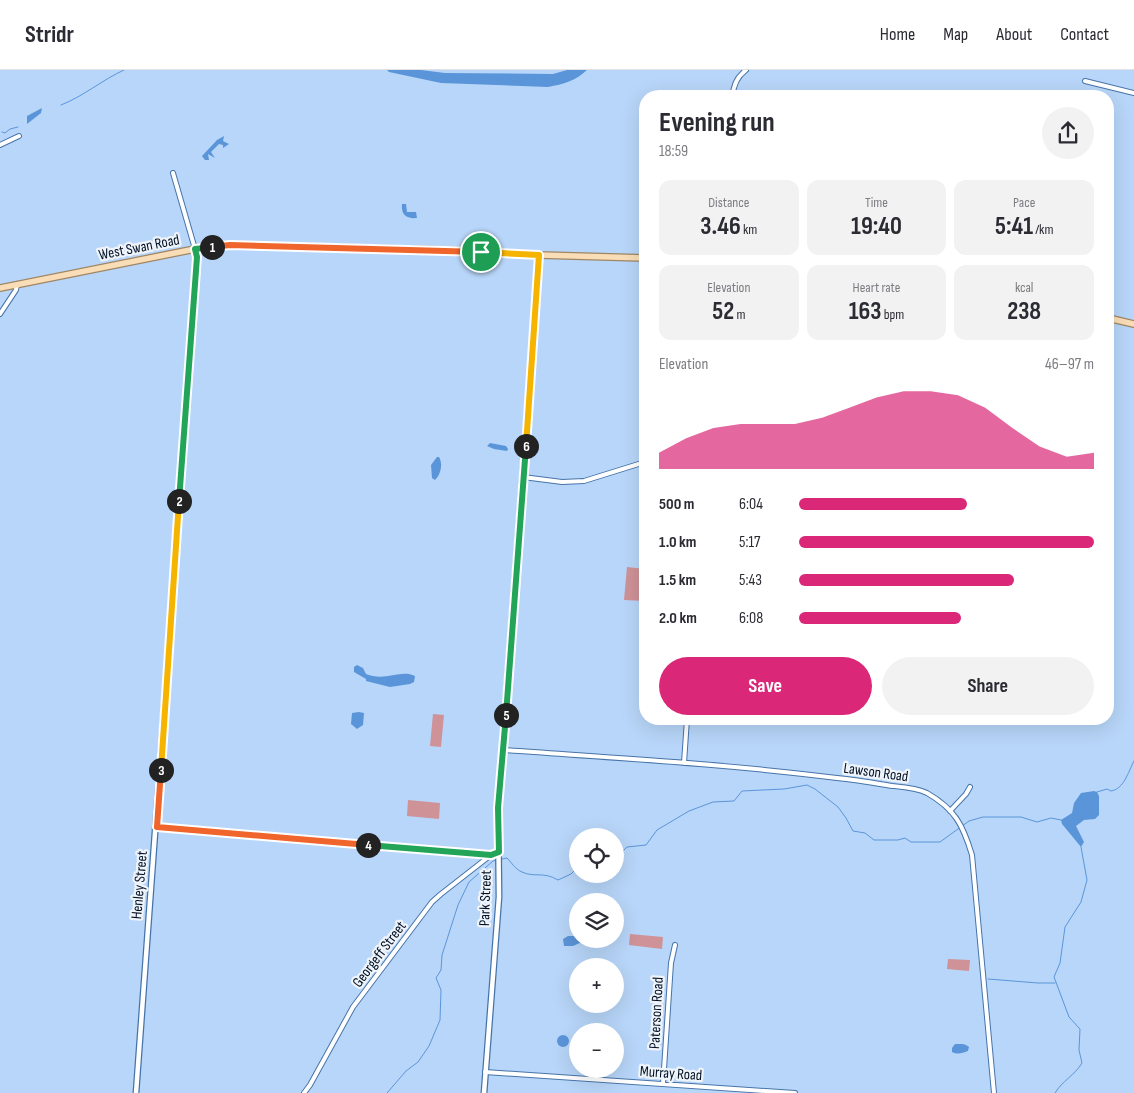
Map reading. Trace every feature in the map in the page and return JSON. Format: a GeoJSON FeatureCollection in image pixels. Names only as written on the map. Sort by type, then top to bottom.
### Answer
{"type":"FeatureCollection","features":[{"type":"Feature","properties":{"kind":"main road","name":"West Swan Road"},"geometry":{"type":"LineString","coordinates":[[0,288],[195,249],[230,245],[639,258]]}},
{"type":"Feature","properties":{"kind":"main road"},"geometry":{"type":"LineString","coordinates":[[1114,319],[1134,324]]}},
{"type":"Feature","properties":{"kind":"street"},"geometry":{"type":"LineString","coordinates":[[734,90],[738,78],[746,70]]}},
{"type":"Feature","properties":{"kind":"street"},"geometry":{"type":"LineString","coordinates":[[1085,81],[1134,93]]}},
{"type":"Feature","properties":{"kind":"street"},"geometry":{"type":"LineString","coordinates":[[0,145],[20,136]]}},
{"type":"Feature","properties":{"kind":"street","name":"Henley Street"},"geometry":{"type":"LineString","coordinates":[[136,1093],[157,827],[197,257],[173,173]]}},
{"type":"Feature","properties":{"kind":"street","name":"Park Street"},"geometry":{"type":"LineString","coordinates":[[484,1093],[499,897],[498,808],[504,750],[539,255]]}},
{"type":"Feature","properties":{"kind":"street"},"geometry":{"type":"LineString","coordinates":[[0,314],[16,290],[17,284]]}},
{"type":"Feature","properties":{"kind":"street"},"geometry":{"type":"LineString","coordinates":[[523,478],[562,482],[584,481],[639,464]]}},
{"type":"Feature","properties":{"kind":"street"},"geometry":{"type":"LineString","coordinates":[[684,763],[687,725]]}},
{"type":"Feature","properties":{"kind":"street","name":"Lawson Road"},"geometry":{"type":"LineString","coordinates":[[504,750],[789,772],[926,792],[950,811],[965,831],[972,855],[994,1093]]}},
{"type":"Feature","properties":{"kind":"street"},"geometry":{"type":"LineString","coordinates":[[950,811],[970,787]]}},
{"type":"Feature","properties":{"kind":"street"},"geometry":{"type":"LineString","coordinates":[[157,827],[491,855]]}},
{"type":"Feature","properties":{"kind":"street","name":"Georgeff Street"},"geometry":{"type":"LineString","coordinates":[[304,1093],[354,1007],[432,902],[491,855],[499,852]]}},
{"type":"Feature","properties":{"kind":"street","name":"Paterson Road"},"geometry":{"type":"LineString","coordinates":[[663,1084],[671,963],[675,945]]}},
{"type":"Feature","properties":{"kind":"street","name":"Murray Road"},"geometry":{"type":"LineString","coordinates":[[485,1072],[795,1093]]}},
{"type":"Feature","properties":{"kind":"shaded area"},"geometry":{"type":"Polygon","coordinates":[[[627,567],[639,568],[639,601],[624,600],[627,567]]]}},
{"type":"Feature","properties":{"kind":"shaded area"},"geometry":{"type":"Polygon","coordinates":[[[433,714],[444,715],[441,747],[430,746],[433,714]]]}},
{"type":"Feature","properties":{"kind":"shaded area"},"geometry":{"type":"Polygon","coordinates":[[[408,800],[440,803],[439,819],[407,816],[408,800]]]}},
{"type":"Feature","properties":{"kind":"shaded area"},"geometry":{"type":"Polygon","coordinates":[[[630,934],[663,937],[662,949],[629,945],[630,934]]]}},
{"type":"Feature","properties":{"kind":"shaded area"},"geometry":{"type":"Polygon","coordinates":[[[948,959],[970,960],[969,971],[947,969],[948,959]]]}},
{"type":"Feature","properties":{"kind":"water"},"geometry":{"type":"Polygon","coordinates":[[[387,70],[421,70],[445,73],[553,74],[567,70],[587,70],[569,82],[548,87],[441,83],[387,70]]]}},
{"type":"Feature","properties":{"kind":"water"},"geometry":{"type":"Polygon","coordinates":[[[42,108],[41,113],[27,124],[27,116],[42,108]]]}},
{"type":"Feature","properties":{"kind":"water"},"geometry":{"type":"Polygon","coordinates":[[[224,136],[223,141],[229,144],[223,148],[223,145],[219,144],[211,152],[215,158],[208,154],[209,160],[205,160],[202,156],[217,140],[224,136]]]}},
{"type":"Feature","properties":{"kind":"water"},"geometry":{"type":"Polygon","coordinates":[[[402,204],[406,204],[407,212],[416,212],[417,218],[405,216],[402,211],[402,204]]]}},
{"type":"Feature","properties":{"kind":"water"},"geometry":{"type":"Polygon","coordinates":[[[490,443],[506,446],[508,449],[507,451],[494,449],[487,446],[490,443]]]}},
{"type":"Feature","properties":{"kind":"water"},"geometry":{"type":"Polygon","coordinates":[[[439,457],[441,466],[439,475],[435,480],[432,478],[431,465],[439,457]]]}},
{"type":"Feature","properties":{"kind":"water"},"geometry":{"type":"Polygon","coordinates":[[[357,665],[363,668],[366,674],[373,676],[409,674],[415,676],[414,682],[390,687],[366,681],[366,679],[354,672],[354,667],[357,665]]]}},
{"type":"Feature","properties":{"kind":"water"},"geometry":{"type":"Polygon","coordinates":[[[352,713],[364,713],[363,725],[357,729],[351,724],[352,713]]]}},
{"type":"Feature","properties":{"kind":"water"},"geometry":{"type":"Polygon","coordinates":[[[1094,791],[1099,796],[1099,815],[1095,819],[1084,820],[1076,826],[1084,842],[1081,847],[1062,824],[1061,820],[1072,813],[1074,803],[1081,793],[1094,791]]]}},
{"type":"Feature","properties":{"kind":"water"},"geometry":{"type":"Polygon","coordinates":[[[569,936],[569,946],[564,946],[563,939],[569,936]]]}},
{"type":"Feature","properties":{"kind":"water"},"geometry":{"type":"Polygon","coordinates":[[[561,1035],[565,1035],[569,1039],[569,1043],[565,1047],[561,1047],[557,1043],[557,1039],[561,1035]]]}},
{"type":"Feature","properties":{"kind":"water"},"geometry":{"type":"Polygon","coordinates":[[[955,1044],[966,1045],[969,1047],[968,1051],[958,1054],[952,1052],[955,1044]]]}},
{"type":"Feature","properties":{"kind":"waterway"},"geometry":{"type":"LineString","coordinates":[[61,105],[124,70]]}},
{"type":"Feature","properties":{"kind":"waterway"},"geometry":{"type":"LineString","coordinates":[[2,132],[5,133],[10,129],[18,127]]}},
{"type":"Feature","properties":{"kind":"waterway"},"geometry":{"type":"LineString","coordinates":[[1097,792],[1107,789],[1111,791],[1119,787],[1134,761]]}},
{"type":"Feature","properties":{"kind":"waterway"},"geometry":{"type":"LineString","coordinates":[[624,850],[627,847],[646,845],[657,830],[689,811],[713,802],[734,801],[742,791],[784,789],[807,785],[838,807],[853,831],[865,833],[874,840],[898,840],[905,838],[911,842],[940,842],[969,821],[983,817],[1021,817],[1037,822],[1051,818],[1061,820]]}},
{"type":"Feature","properties":{"kind":"waterway"},"geometry":{"type":"LineString","coordinates":[[1055,1093],[1082,1063],[1079,1050],[1080,1029],[1069,1017],[1054,977],[1060,963],[1065,927],[1081,902],[1087,880],[1081,847]]}},
{"type":"Feature","properties":{"kind":"waterway"},"geometry":{"type":"LineString","coordinates":[[387,1093],[406,1071],[418,1062],[429,1046],[440,1020],[441,990],[436,978],[441,970],[442,955],[458,905],[469,882],[493,861],[507,858],[515,868],[527,874],[548,876],[558,880],[569,875]]}},
{"type":"Feature","properties":{"kind":"waterway"},"geometry":{"type":"LineString","coordinates":[[988,979],[1055,983]]}},
{"type":"Feature","properties":{"kind":"route"},"geometry":{"type":"LineString","coordinates":[[230,245],[481,252],[539,255],[498,808],[499,852],[491,855],[157,827],[197,257],[195,249],[230,245]]}}]}
